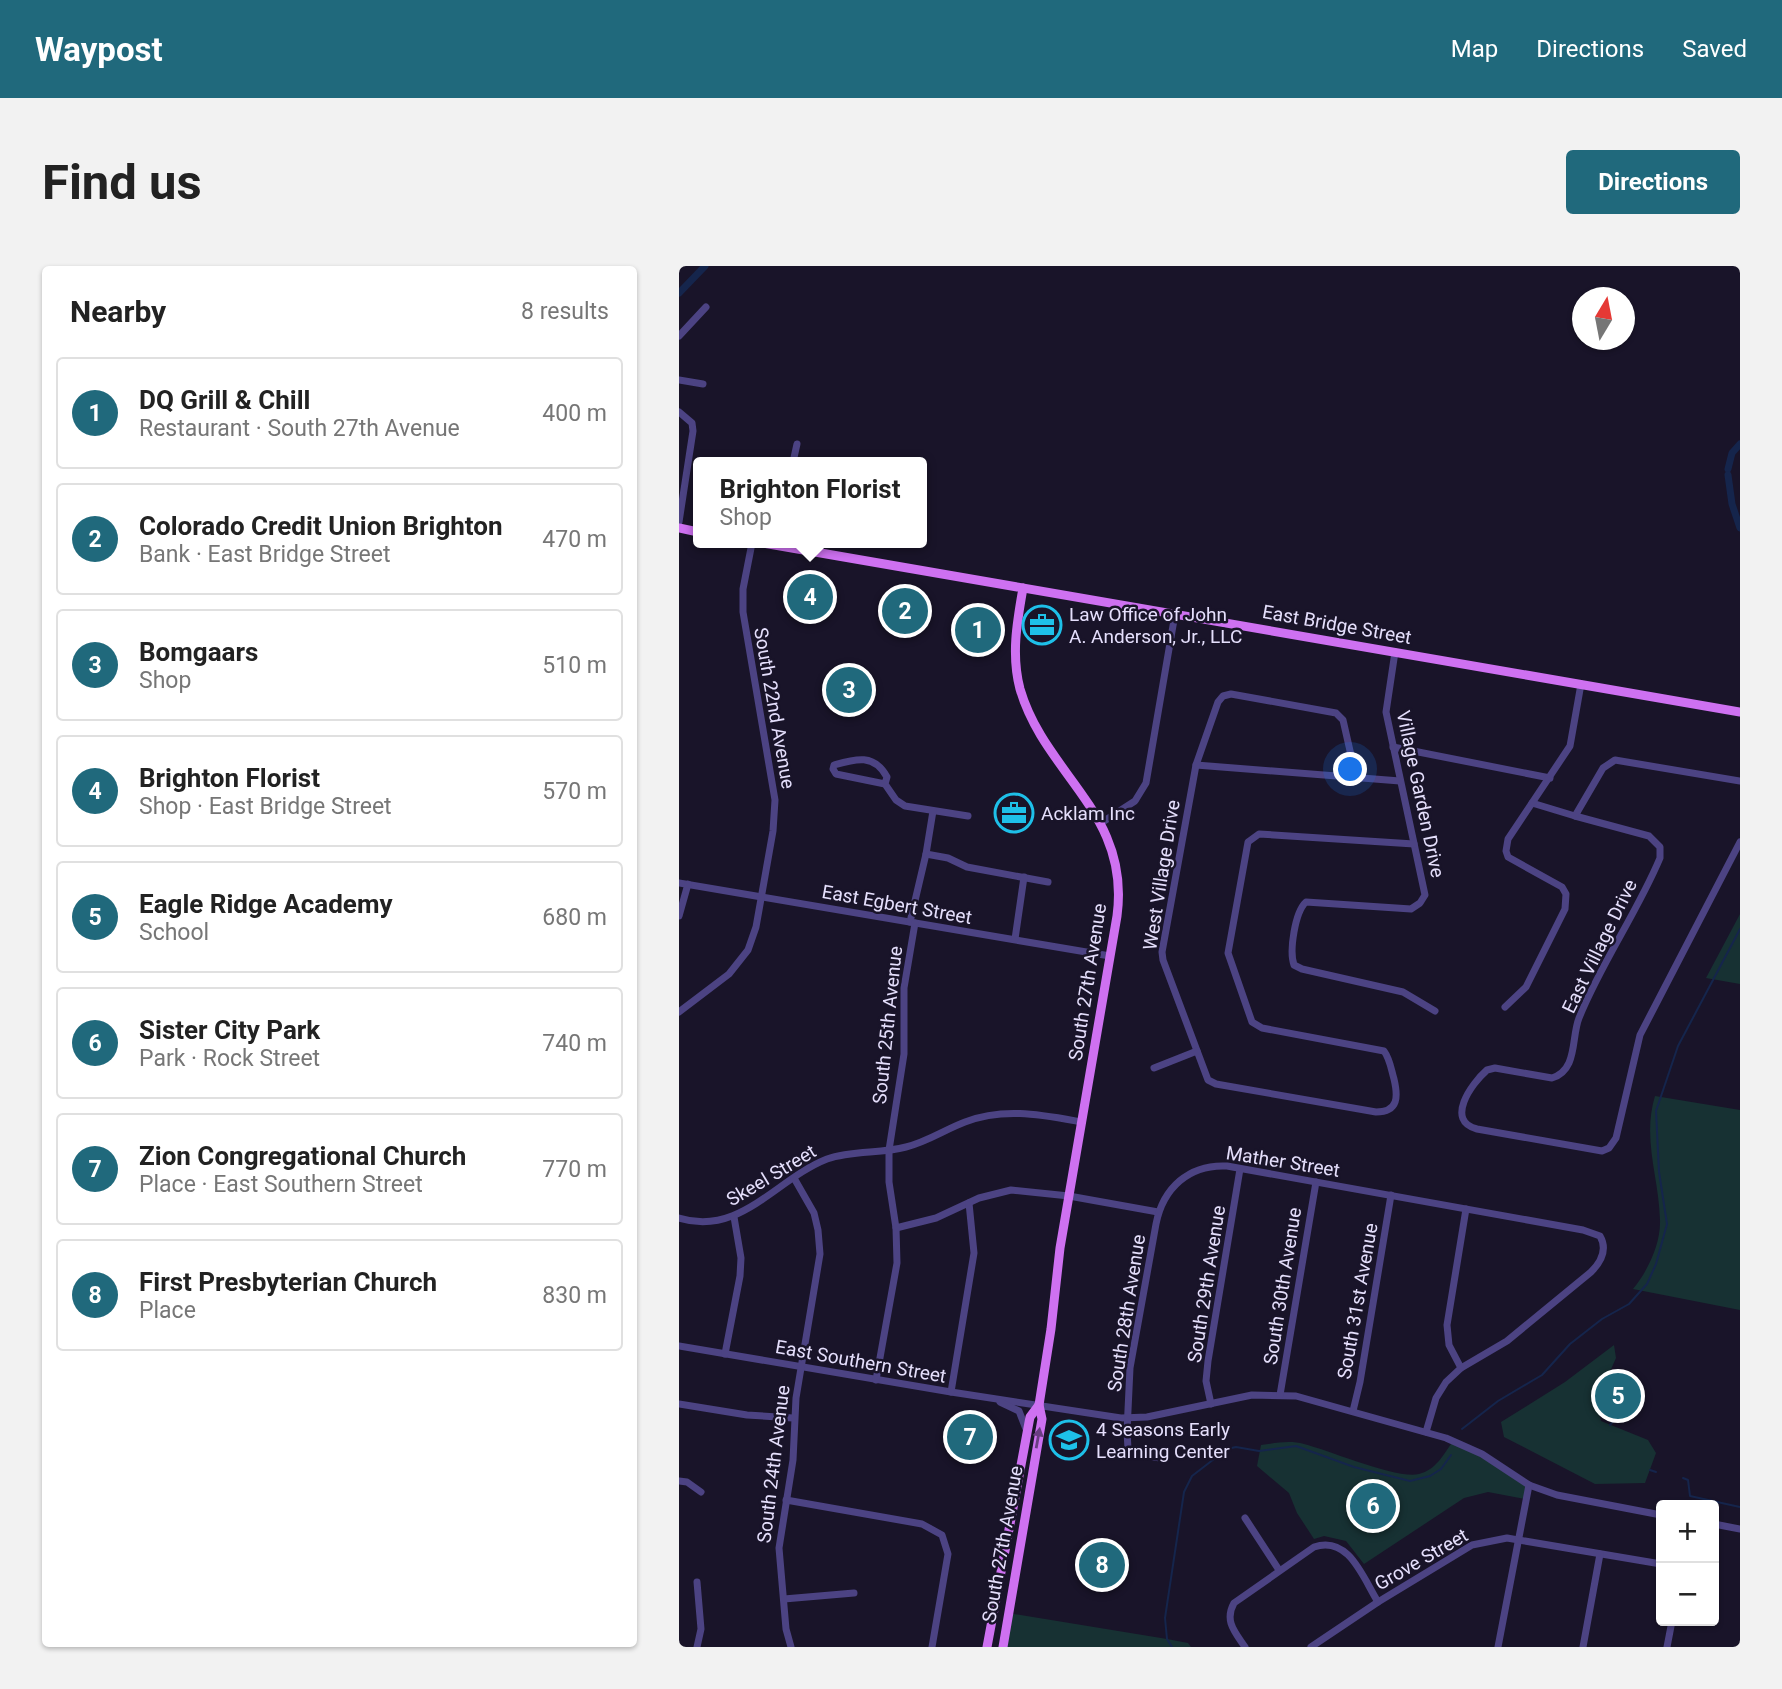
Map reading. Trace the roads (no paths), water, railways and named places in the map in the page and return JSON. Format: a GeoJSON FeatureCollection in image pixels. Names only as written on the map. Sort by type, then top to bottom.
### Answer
{"type":"FeatureCollection","features":[{"type":"Feature","properties":{"kind":"main road","name":"East Bridge Street"},"geometry":{"type":"LineString","coordinates":[[802,548],[1740,712]]}},
{"type":"Feature","properties":{"kind":"main road","name":"South 27th Avenue"},"geometry":{"type":"LineString","coordinates":[[1003,1647],[1042,1419],[1039,1405],[1060,1248],[1119,907],[1119,880],[1110,841],[1101,823],[1035,726],[1020,689],[1014,649],[1023,588]]}},
{"type":"Feature","properties":{"kind":"main road","name":"South 27th Avenue"},"geometry":{"type":"LineString","coordinates":[[987,1647],[1030,1417],[1039,1405]]}},
{"type":"Feature","properties":{"kind":"street"},"geometry":{"type":"LineString","coordinates":[[679,336],[706,307]]}},
{"type":"Feature","properties":{"kind":"street"},"geometry":{"type":"LineString","coordinates":[[679,380],[703,384]]}},
{"type":"Feature","properties":{"kind":"street"},"geometry":{"type":"LineString","coordinates":[[679,412],[692,423],[693,431],[679,522]]}},
{"type":"Feature","properties":{"kind":"street"},"geometry":{"type":"LineString","coordinates":[[794,457],[797,444]]}},
{"type":"Feature","properties":{"kind":"street","name":"South 22nd Avenue"},"geometry":{"type":"LineString","coordinates":[[679,1013],[719,983],[743,958],[753,939],[773,831],[775,800],[743,612],[743,589],[751,548]]}},
{"type":"Feature","properties":{"kind":"street"},"geometry":{"type":"LineString","coordinates":[[1101,823],[1135,801],[1146,783],[1175,614]]}},
{"type":"Feature","properties":{"kind":"street","name":"Village Garden Drive"},"geometry":{"type":"LineString","coordinates":[[1395,652],[1386,703],[1399,780],[1426,890],[1420,904],[1411,909],[1306,902],[1300,908],[1297,918],[1292,962],[1302,969],[1403,992],[1435,1011]]}},
{"type":"Feature","properties":{"kind":"street"},"geometry":{"type":"LineString","coordinates":[[1505,1007],[1526,986],[1566,906],[1563,889],[1511,860],[1506,851],[1508,839],[1570,746],[1581,684]]}},
{"type":"Feature","properties":{"kind":"street","name":"West Village Drive"},"geometry":{"type":"LineString","coordinates":[[1356,777],[1345,727],[1339,715],[1231,694],[1223,696],[1218,702],[1196,765],[1162,955],[1206,1079],[1216,1084],[1376,1112],[1393,1108],[1397,1096],[1388,1057],[1384,1051],[1258,1027],[1252,1022],[1228,951],[1248,842],[1255,835],[1414,844]]}},
{"type":"Feature","properties":{"kind":"street"},"geometry":{"type":"LineString","coordinates":[[1393,747],[1550,778]]}},
{"type":"Feature","properties":{"kind":"street"},"geometry":{"type":"LineString","coordinates":[[885,784],[887,776],[883,770],[867,760],[857,758],[834,765],[836,775],[885,784],[899,803],[968,817]]}},
{"type":"Feature","properties":{"kind":"street"},"geometry":{"type":"LineString","coordinates":[[1574,816],[1604,768],[1615,760],[1740,781]]}},
{"type":"Feature","properties":{"kind":"street"},"geometry":{"type":"LineString","coordinates":[[1196,765],[1399,780]]}},
{"type":"Feature","properties":{"kind":"street","name":"East Village Drive"},"geometry":{"type":"LineString","coordinates":[[1532,803],[1649,836],[1660,847],[1660,858],[1580,1015],[1567,1069],[1552,1077],[1495,1068],[1487,1070],[1462,1106],[1461,1119],[1472,1128],[1602,1151],[1609,1148],[1616,1138],[1640,1035],[1740,842]]}},
{"type":"Feature","properties":{"kind":"street","name":"South 25th Avenue"},"geometry":{"type":"LineString","coordinates":[[876,1380],[897,1263],[896,1228],[889,1182],[889,1150],[904,1054],[903,995],[933,811]]}},
{"type":"Feature","properties":{"kind":"street"},"geometry":{"type":"LineString","coordinates":[[926,854],[948,858],[967,867],[1048,882]]}},
{"type":"Feature","properties":{"kind":"street"},"geometry":{"type":"LineString","coordinates":[[1015,939],[1024,877]]}},
{"type":"Feature","properties":{"kind":"street"},"geometry":{"type":"LineString","coordinates":[[679,916],[683,883]]}},
{"type":"Feature","properties":{"kind":"street","name":"East Egbert Street"},"geometry":{"type":"LineString","coordinates":[[683,883],[1110,956]]}},
{"type":"Feature","properties":{"kind":"street"},"geometry":{"type":"LineString","coordinates":[[1154,1068],[1198,1051]]}},
{"type":"Feature","properties":{"kind":"street","name":"Skeel Street"},"geometry":{"type":"LineString","coordinates":[[679,1218],[705,1223],[734,1217],[803,1171],[836,1156],[910,1146],[965,1121],[998,1113],[1026,1113],[1081,1122]]}},
{"type":"Feature","properties":{"kind":"street","name":"Mather Street"},"geometry":{"type":"LineString","coordinates":[[1158,1212],[1170,1189],[1189,1174],[1212,1166],[1391,1195],[1596,1233],[1602,1240],[1602,1257],[1591,1272],[1507,1341],[1461,1368]]}},
{"type":"Feature","properties":{"kind":"street","name":"South 29th Avenue"},"geometry":{"type":"LineString","coordinates":[[1211,1404],[1206,1381],[1240,1169]]}},
{"type":"Feature","properties":{"kind":"street","name":"South 24th Avenue"},"geometry":{"type":"LineString","coordinates":[[791,1647],[786,1629],[779,1548],[793,1460],[793,1418],[820,1254],[814,1213],[794,1178]]}},
{"type":"Feature","properties":{"kind":"street","name":"South 30th Avenue"},"geometry":{"type":"LineString","coordinates":[[1280,1395],[1315,1182]]}},
{"type":"Feature","properties":{"kind":"street"},"geometry":{"type":"LineString","coordinates":[[896,1228],[936,1218],[995,1192],[1011,1190],[1069,1196],[1158,1212]]}},
{"type":"Feature","properties":{"kind":"street","name":"South 31st Avenue"},"geometry":{"type":"LineString","coordinates":[[1353,1411],[1391,1195]]}},
{"type":"Feature","properties":{"kind":"street"},"geometry":{"type":"LineString","coordinates":[[951,1392],[974,1254],[969,1203]]}},
{"type":"Feature","properties":{"kind":"street"},"geometry":{"type":"LineString","coordinates":[[1426,1432],[1440,1390],[1461,1368],[1449,1345],[1447,1325],[1467,1209]]}},
{"type":"Feature","properties":{"kind":"street","name":"South 28th Avenue"},"geometry":{"type":"LineString","coordinates":[[1158,1212],[1131,1368],[1128,1449],[1134,1453],[1165,1459]]}},
{"type":"Feature","properties":{"kind":"street"},"geometry":{"type":"LineString","coordinates":[[725,1354],[740,1276],[741,1258],[734,1217]]}},
{"type":"Feature","properties":{"kind":"street","name":"East Southern Street"},"geometry":{"type":"LineString","coordinates":[[679,1346],[1128,1419],[1252,1395],[1312,1399],[1446,1438],[1482,1454],[1529,1485],[1557,1494],[1656,1514]]}},
{"type":"Feature","properties":{"kind":"street"},"geometry":{"type":"LineString","coordinates":[[989,1398],[1019,1411],[1027,1435]]}},
{"type":"Feature","properties":{"kind":"street"},"geometry":{"type":"LineString","coordinates":[[679,1404],[747,1415],[793,1418]]}},
{"type":"Feature","properties":{"kind":"street"},"geometry":{"type":"LineString","coordinates":[[679,1481],[687,1482],[701,1492]]}},
{"type":"Feature","properties":{"kind":"street"},"geometry":{"type":"LineString","coordinates":[[1499,1647],[1529,1485]]}},
{"type":"Feature","properties":{"kind":"street"},"geometry":{"type":"LineString","coordinates":[[786,1500],[922,1524],[946,1533],[948,1554],[932,1647]]}},
{"type":"Feature","properties":{"kind":"street"},"geometry":{"type":"LineString","coordinates":[[1245,1518],[1279,1570]]}},
{"type":"Feature","properties":{"kind":"street"},"geometry":{"type":"LineString","coordinates":[[1719,1525],[1740,1529]]}},
{"type":"Feature","properties":{"kind":"street","name":"Grove Street"},"geometry":{"type":"LineString","coordinates":[[1311,1647],[1378,1602],[1472,1545],[1495,1539],[1518,1539],[1656,1563]]}},
{"type":"Feature","properties":{"kind":"street"},"geometry":{"type":"LineString","coordinates":[[1245,1647],[1229,1622],[1232,1607],[1238,1598],[1314,1547],[1332,1544],[1349,1554],[1378,1602]]}},
{"type":"Feature","properties":{"kind":"street"},"geometry":{"type":"LineString","coordinates":[[1583,1647],[1600,1554]]}},
{"type":"Feature","properties":{"kind":"street"},"geometry":{"type":"LineString","coordinates":[[697,1582],[701,1629],[697,1647]]}},
{"type":"Feature","properties":{"kind":"street"},"geometry":{"type":"LineString","coordinates":[[784,1600],[854,1593]]}},
{"type":"Feature","properties":{"kind":"street"},"geometry":{"type":"LineString","coordinates":[[1667,1647],[1671,1626]]}},
{"type":"Feature","properties":{"kind":"waterway"},"geometry":{"type":"LineString","coordinates":[[679,293],[705,266]]}},
{"type":"Feature","properties":{"kind":"waterway"},"geometry":{"type":"LineString","coordinates":[[1728,469],[1732,453],[1740,444]]}},
{"type":"Feature","properties":{"kind":"waterway"},"geometry":{"type":"LineString","coordinates":[[1728,475],[1732,504],[1740,528]]}},
{"type":"Feature","properties":{"kind":"waterway"},"geometry":{"type":"LineString","coordinates":[[1462,1429],[1498,1401],[1542,1375],[1570,1344],[1602,1319],[1629,1304],[1647,1284],[1656,1264],[1667,1224],[1659,1172],[1656,1111],[1678,1046],[1740,929]]}},
{"type":"Feature","properties":{"kind":"waterway"},"geometry":{"type":"LineString","coordinates":[[1610,1425],[1619,1414]]}},
{"type":"Feature","properties":{"kind":"waterway"},"geometry":{"type":"LineString","coordinates":[[1172,1647],[1167,1639],[1165,1618],[1184,1492],[1192,1476],[1227,1449],[1236,1447],[1259,1451],[1296,1446],[1354,1467],[1410,1481],[1430,1476],[1441,1469],[1451,1455]]}},
{"type":"Feature","properties":{"kind":"waterway"},"geometry":{"type":"LineString","coordinates":[[1650,1470],[1656,1472]]}},
{"type":"Feature","properties":{"kind":"waterway"},"geometry":{"type":"LineString","coordinates":[[1683,1478],[1688,1480],[1690,1496],[1740,1507]]}},
{"type":"Feature","properties":{"kind":"place","name":"Brighton Florist"},"geometry":{"type":"Point","coordinates":[810,597]}},
{"type":"Feature","properties":{"kind":"place","name":"Colorado Credit Union Brighton"},"geometry":{"type":"Point","coordinates":[905,611]}},
{"type":"Feature","properties":{"kind":"place","name":"Law Office of John A. Anderson, Jr., LLC"},"geometry":{"type":"Point","coordinates":[1042,625]}},
{"type":"Feature","properties":{"kind":"place","name":"DQ Grill & Chill"},"geometry":{"type":"Point","coordinates":[978,630]}},
{"type":"Feature","properties":{"kind":"place","name":"Bomgaars"},"geometry":{"type":"Point","coordinates":[849,690]}},
{"type":"Feature","properties":{"kind":"place","name":"Acklam Inc"},"geometry":{"type":"Point","coordinates":[1014,813]}},
{"type":"Feature","properties":{"kind":"place","name":"Eagle Ridge Academy"},"geometry":{"type":"Point","coordinates":[1618,1396]}},
{"type":"Feature","properties":{"kind":"place","name":"Zion Congregational Church"},"geometry":{"type":"Point","coordinates":[970,1437]}},
{"type":"Feature","properties":{"kind":"place","name":"4 Seasons Early Learning Center"},"geometry":{"type":"Point","coordinates":[1069,1440]}},
{"type":"Feature","properties":{"kind":"place","name":"Sister City Park"},"geometry":{"type":"Point","coordinates":[1373,1506]}},
{"type":"Feature","properties":{"kind":"place","name":"First Presbyterian Church"},"geometry":{"type":"Point","coordinates":[1102,1565]}}]}
